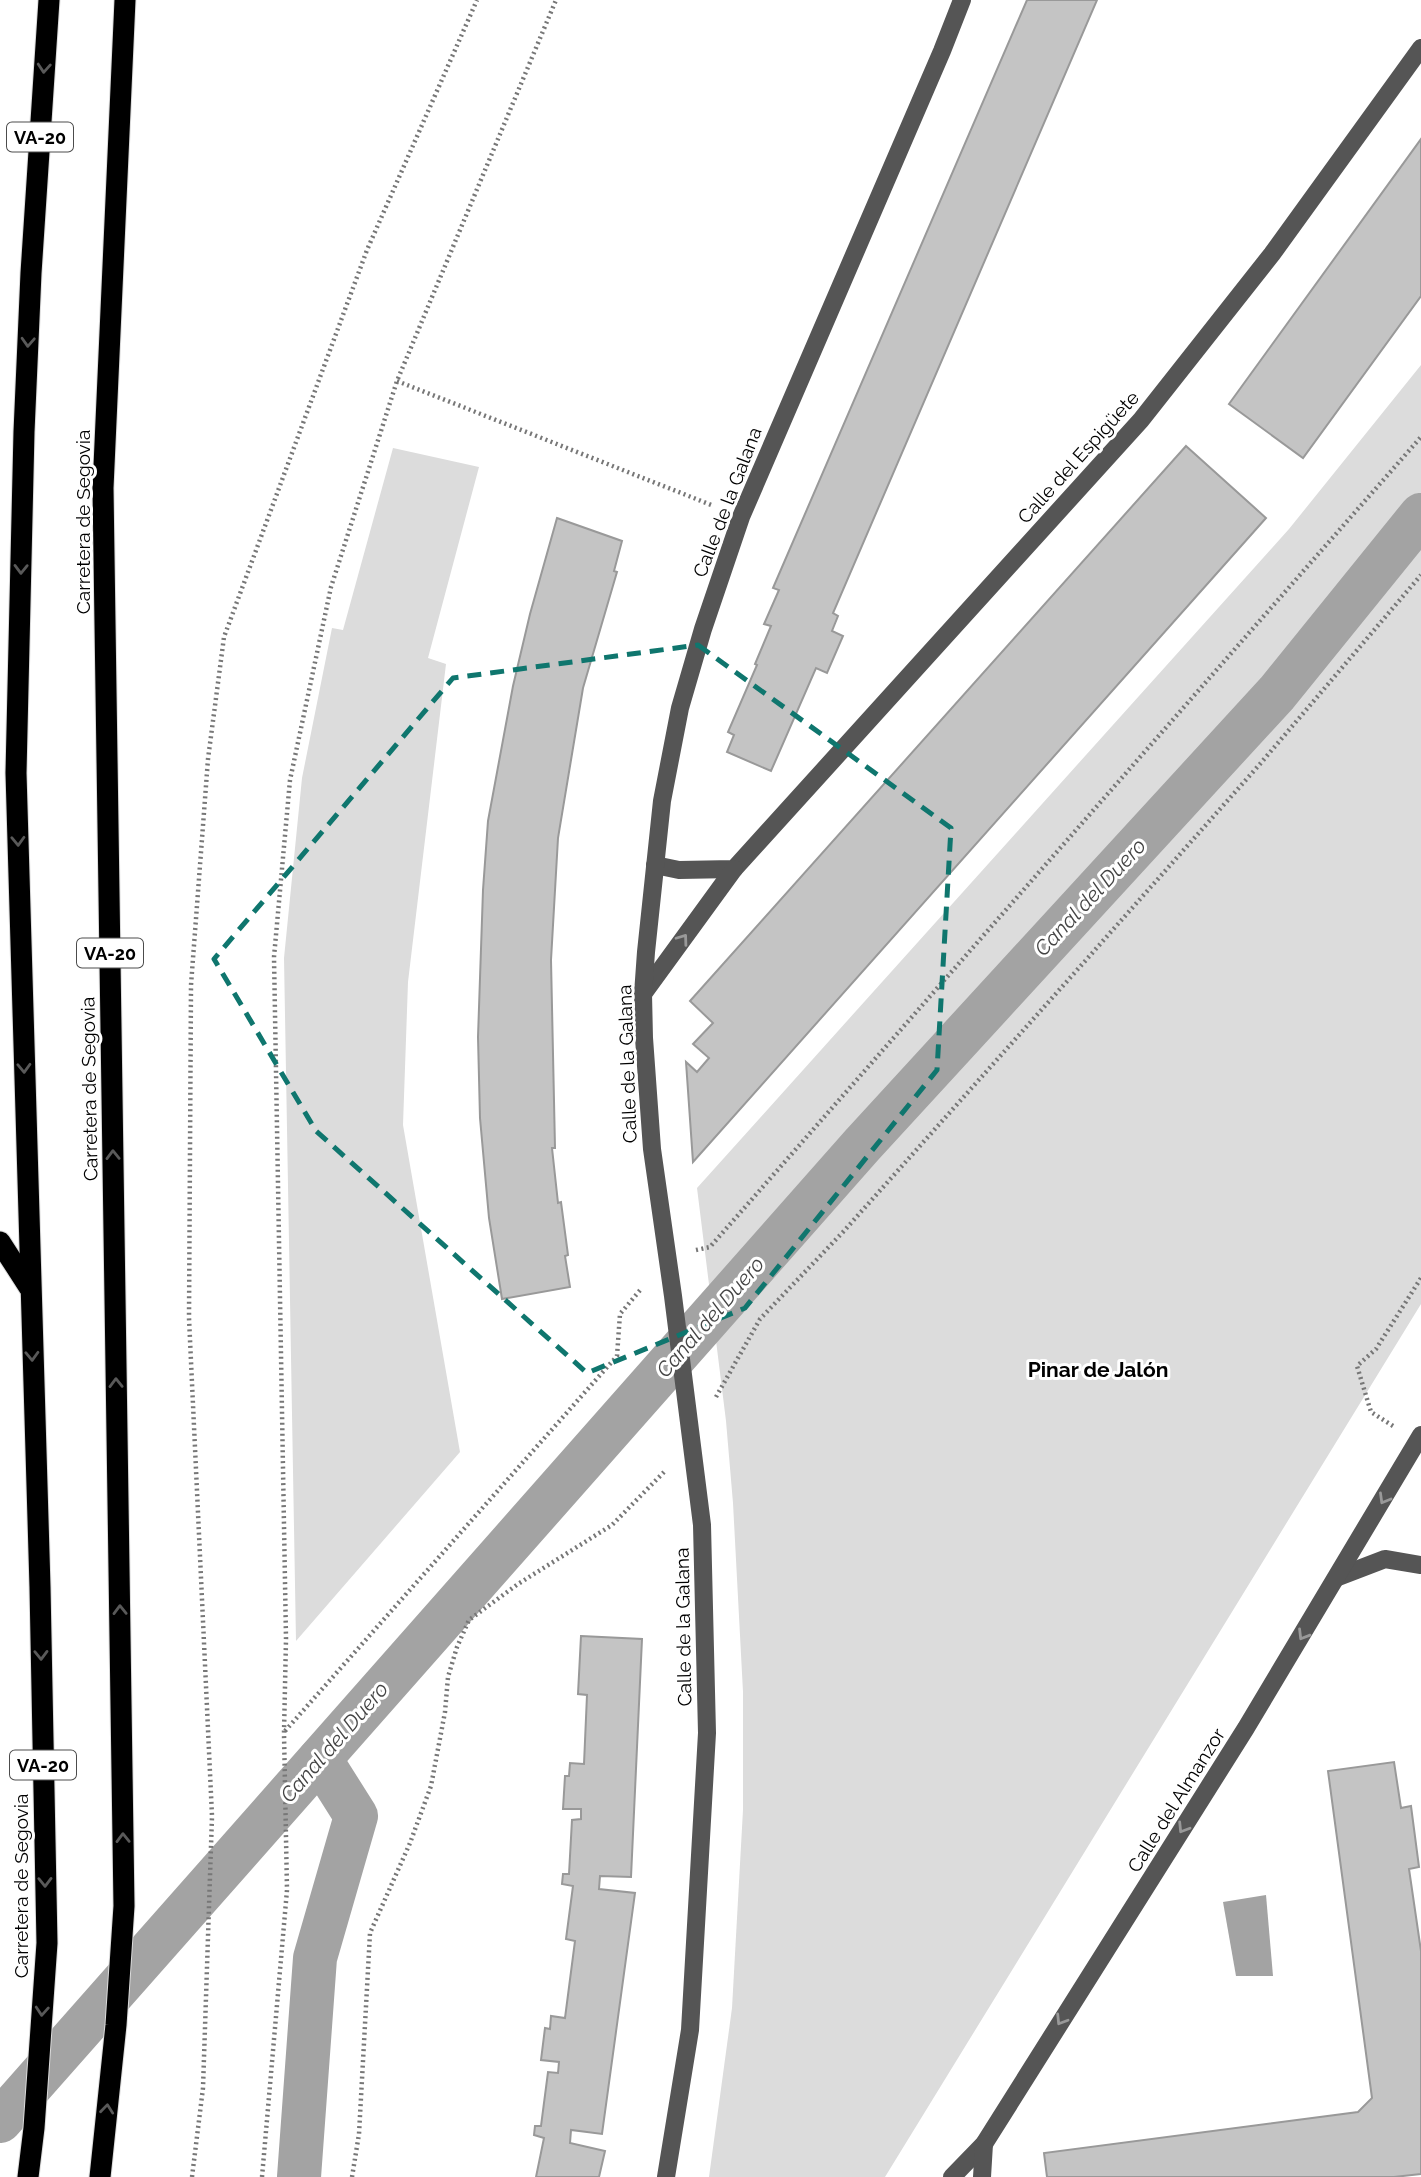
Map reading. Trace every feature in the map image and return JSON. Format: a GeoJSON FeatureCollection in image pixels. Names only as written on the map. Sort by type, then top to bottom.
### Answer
{"type":"FeatureCollection","features":[{"type":"Feature","properties":{"kind":"highway","name":"Carretera de Segovia"},"geometry":{"type":"LineString","coordinates":[[29,2177],[47,1943],[40,1587],[16,773],[24,432],[31,273],[49,0]]}},
{"type":"Feature","properties":{"kind":"highway","name":"Carretera de Segovia"},"geometry":{"type":"LineString","coordinates":[[100,2177],[116,2025],[124,1906],[103,488],[125,0]]}},
{"type":"Feature","properties":{"kind":"highway"},"geometry":{"type":"LineString","coordinates":[[0,794],[16,773]]}},
{"type":"Feature","properties":{"kind":"highway"},"geometry":{"type":"LineString","coordinates":[[0,1242],[30,1288]]}},
{"type":"Feature","properties":{"kind":"street","name":"Calle de la Galana"},"geometry":{"type":"LineString","coordinates":[[666,2177],[690,2030],[707,1732],[702,1525],[652,1149],[643,994],[662,801],[680,708],[741,516],[962,0]]}},
{"type":"Feature","properties":{"kind":"street","name":"Calle del Espigüete"},"geometry":{"type":"LineString","coordinates":[[643,994],[734,869],[1141,420],[1272,254],[1421,48]]}},
{"type":"Feature","properties":{"kind":"street"},"geometry":{"type":"LineString","coordinates":[[655,865],[679,870],[734,869]]}},
{"type":"Feature","properties":{"kind":"street"},"geometry":{"type":"LineString","coordinates":[[1420,1438],[1421,1464]]}},
{"type":"Feature","properties":{"kind":"street","name":"Calle del Almanzor"},"geometry":{"type":"LineString","coordinates":[[952,2177],[984,2144],[1246,1728],[1420,1438]]}},
{"type":"Feature","properties":{"kind":"street"},"geometry":{"type":"LineString","coordinates":[[1338,1577],[1385,1559],[1421,1565]]}},
{"type":"Feature","properties":{"kind":"street"},"geometry":{"type":"LineString","coordinates":[[982,2177],[984,2144]]}},
{"type":"Feature","properties":{"kind":"path"},"geometry":{"type":"LineString","coordinates":[[192,2177],[203,2088],[212,1816],[189,1318],[191,985],[208,759],[224,637],[367,250],[477,0]]}},
{"type":"Feature","properties":{"kind":"path"},"geometry":{"type":"LineString","coordinates":[[262,2177],[287,1890],[274,957],[290,780],[331,587],[397,381],[556,0]]}},
{"type":"Feature","properties":{"kind":"path"},"geometry":{"type":"LineString","coordinates":[[397,381],[741,516]]}},
{"type":"Feature","properties":{"kind":"path"},"geometry":{"type":"LineString","coordinates":[[284,1733],[617,1356],[620,1314],[667,1256],[710,1247],[1421,438]]}},
{"type":"Feature","properties":{"kind":"path"},"geometry":{"type":"LineString","coordinates":[[714,1402],[760,1320],[843,1232],[1160,878],[1421,575]]}},
{"type":"Feature","properties":{"kind":"path"},"geometry":{"type":"LineString","coordinates":[[1420,1438],[1371,1412],[1357,1366],[1376,1349],[1421,1278]]}},
{"type":"Feature","properties":{"kind":"path"},"geometry":{"type":"LineString","coordinates":[[352,2177],[359,2134],[370,1933],[410,1843],[431,1786],[445,1712],[448,1677],[469,1620],[518,1584],[612,1525],[671,1465],[693,1447]]}},
{"type":"Feature","properties":{"kind":"highlighted area"},"geometry":{"type":"Polygon","coordinates":[[[698,645],[951,828],[937,1070],[745,1308],[587,1373],[316,1131],[214,959],[453,678],[698,645]]]}},
{"type":"Feature","properties":{"kind":"shaded area"},"geometry":{"type":"Polygon","coordinates":[[[1421,365],[1421,1304],[885,2177],[709,2177],[732,2008],[743,1810],[743,1692],[726,1421],[697,1188],[1289,529],[1421,365]]]}},
{"type":"Feature","properties":{"kind":"shaded area"},"geometry":{"type":"Polygon","coordinates":[[[393,448],[479,467],[428,658],[446,664],[408,982],[403,1125],[460,1452],[296,1641],[284,958],[302,778],[332,628],[343,630],[393,448]]]}},
{"type":"Feature","properties":{"kind":"shaded area"},"geometry":{"type":"Polygon","coordinates":[[[1266,1895],[1273,1976],[1236,1976],[1223,1902],[1266,1895]]]}},
{"type":"Feature","properties":{"kind":"building"},"geometry":{"type":"Polygon","coordinates":[[[1027,0],[1097,0],[833,613],[838,616],[832,631],[843,636],[827,673],[816,668],[771,771],[727,752],[734,735],[728,732],[771,626],[764,624],[779,590],[773,588],[1027,0]]]}},
{"type":"Feature","properties":{"kind":"building"},"geometry":{"type":"Polygon","coordinates":[[[1421,139],[1421,296],[1303,458],[1229,404],[1421,139]]]}},
{"type":"Feature","properties":{"kind":"building"},"geometry":{"type":"Polygon","coordinates":[[[1186,446],[1266,518],[693,1162],[686,1062],[697,1072],[709,1058],[693,1044],[713,1023],[690,1001],[1186,446]]]}},
{"type":"Feature","properties":{"kind":"building"},"geometry":{"type":"Polygon","coordinates":[[[557,518],[622,541],[614,571],[617,572],[583,688],[558,838],[551,960],[555,1148],[552,1148],[558,1203],[561,1202],[568,1255],[565,1256],[570,1287],[502,1299],[489,1218],[480,1118],[478,1037],[483,890],[488,821],[513,686],[557,518]]]}},
{"type":"Feature","properties":{"kind":"building"},"geometry":{"type":"Polygon","coordinates":[[[581,1636],[642,1639],[631,1877],[600,1876],[599,1889],[635,1893],[602,2134],[571,2130],[570,2143],[605,2151],[599,2177],[536,2177],[544,2138],[534,2135],[535,2126],[541,2126],[548,2072],[558,2073],[559,2062],[541,2060],[545,2028],[550,2029],[551,2016],[565,2018],[575,1941],[566,1939],[573,1886],[562,1884],[563,1874],[569,1874],[572,1820],[581,1819],[581,1809],[563,1809],[565,1776],[569,1776],[570,1763],[584,1764],[587,1695],[578,1694],[581,1636]]]}},
{"type":"Feature","properties":{"kind":"building"},"geometry":{"type":"Polygon","coordinates":[[[1394,1762],[1401,1808],[1411,1806],[1419,1867],[1409,1869],[1421,1951],[1421,2174],[1394,2177],[1047,2177],[1044,2153],[1358,2112],[1372,2098],[1328,1771],[1394,1762]]]}},
{"type":"Feature","properties":{"kind":"waterway","name":"Canal del Duero"},"geometry":{"type":"LineString","coordinates":[[0,2121],[862,1145],[1277,693],[1421,515]]}},
{"type":"Feature","properties":{"kind":"waterway"},"geometry":{"type":"LineString","coordinates":[[299,2177],[315,1958],[356,1816],[320,1759]]}},
{"type":"Feature","properties":{"kind":"district","name":"Pinar de Jalón"},"geometry":{"type":"Point","coordinates":[1098,1369]}}]}
